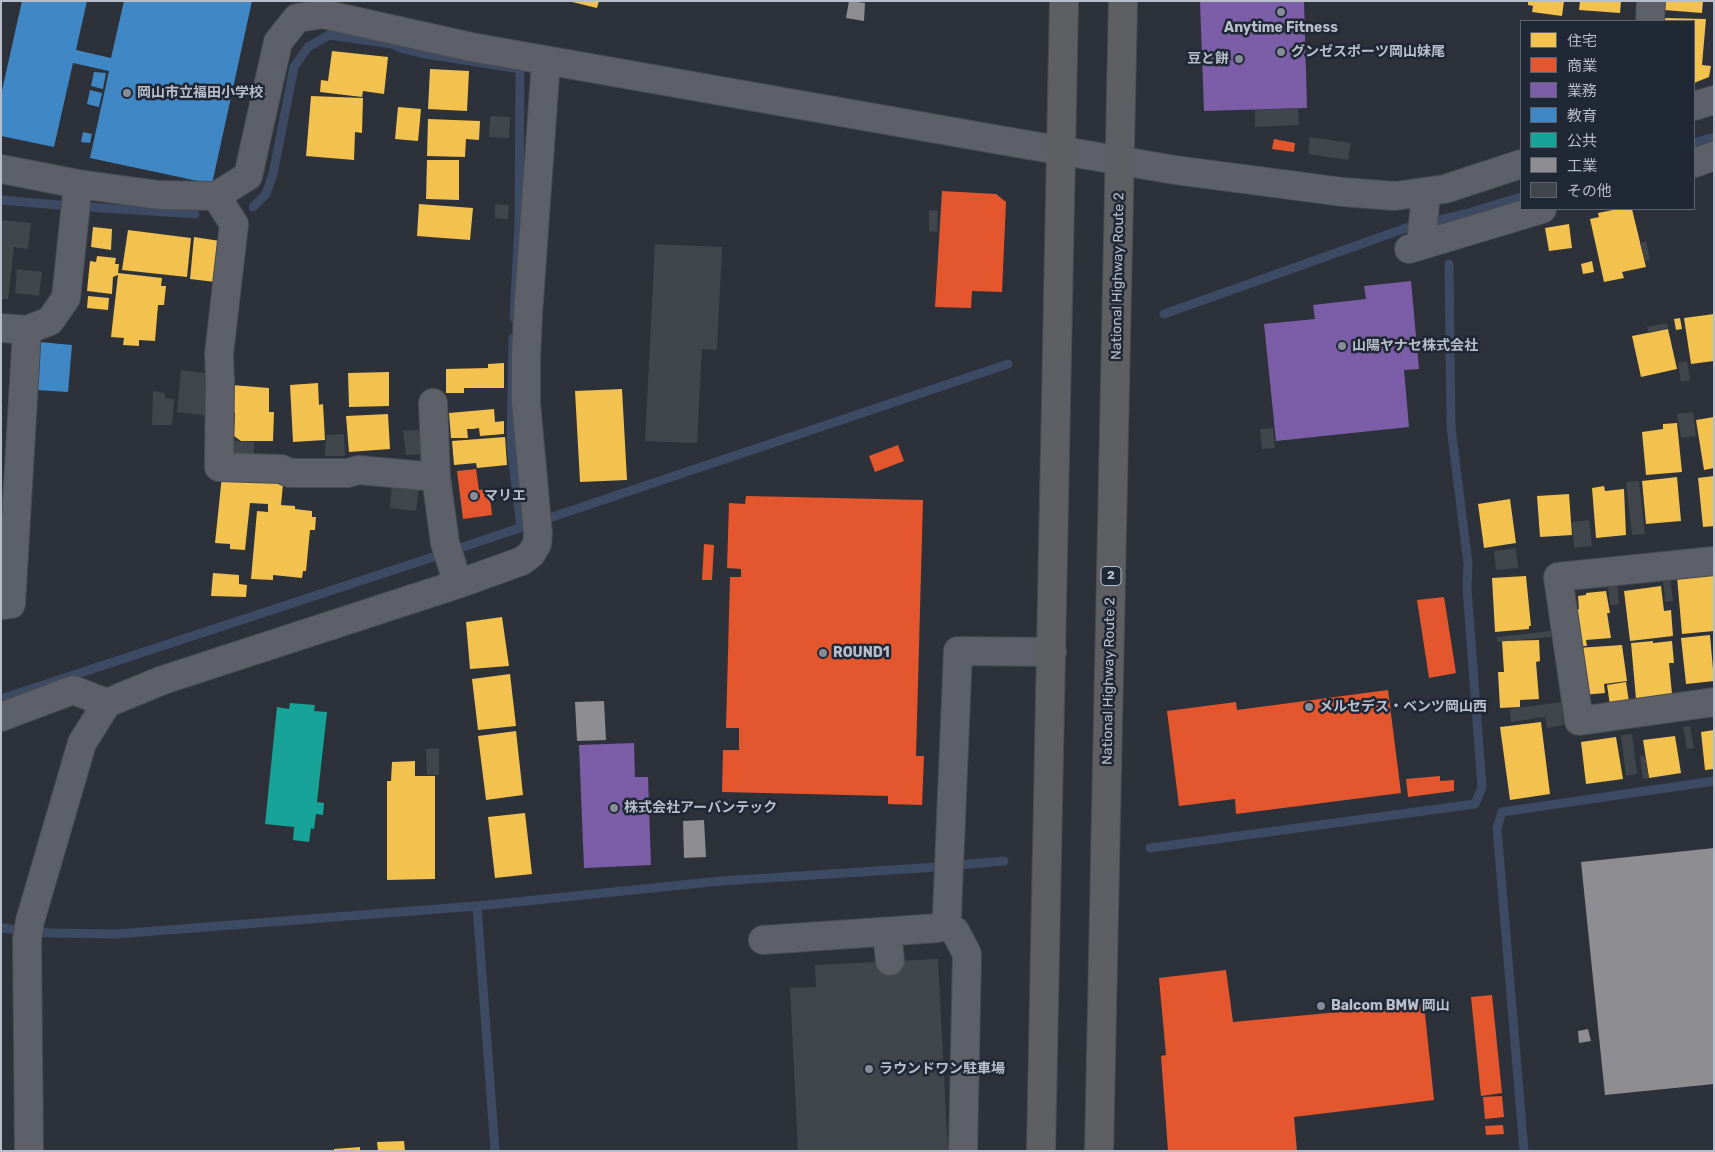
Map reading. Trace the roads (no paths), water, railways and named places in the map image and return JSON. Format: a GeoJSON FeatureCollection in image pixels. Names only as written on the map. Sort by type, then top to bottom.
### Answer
{"type":"FeatureCollection","features":[{"type":"Feature","properties":{"kind":"highway"},"geometry":{"type":"LineString","coordinates":[[1041,1151],[1064,1]]}},
{"type":"Feature","properties":{"kind":"highway","name":"National Highway Route 2"},"geometry":{"type":"LineString","coordinates":[[1099,1151],[1124,1]]}},
{"type":"Feature","properties":{"kind":"street"},"geometry":{"type":"LineString","coordinates":[[1650,20],[1651,1]]}},
{"type":"Feature","properties":{"kind":"street"},"geometry":{"type":"LineString","coordinates":[[1,169],[77,199],[158,195],[216,196],[248,176],[278,42],[297,18],[323,14],[471,47],[546,61],[1061,151],[1175,170],[1343,192],[1395,196],[1421,226]]}},
{"type":"Feature","properties":{"kind":"street"},"geometry":{"type":"LineString","coordinates":[[29,1151],[28,930],[82,743],[107,703],[451,564],[522,562],[531,554],[539,532],[526,403],[526,357],[528,304],[546,61]]}},
{"type":"Feature","properties":{"kind":"street"},"geometry":{"type":"LineString","coordinates":[[1695,106],[1714,100]]}},
{"type":"Feature","properties":{"kind":"street"},"geometry":{"type":"LineString","coordinates":[[1695,163],[1714,156]]}},
{"type":"Feature","properties":{"kind":"street"},"geometry":{"type":"LineString","coordinates":[[1421,226],[1445,189],[1520,164]]}},
{"type":"Feature","properties":{"kind":"street"},"geometry":{"type":"LineString","coordinates":[[216,196],[234,224],[219,354],[219,467],[281,469],[290,473],[348,473],[358,470],[436,477]]}},
{"type":"Feature","properties":{"kind":"street"},"geometry":{"type":"LineString","coordinates":[[1,605],[11,604],[14,329],[50,321],[66,298],[77,199]]}},
{"type":"Feature","properties":{"kind":"street"},"geometry":{"type":"LineString","coordinates":[[1421,226],[1535,210]]}},
{"type":"Feature","properties":{"kind":"street"},"geometry":{"type":"LineString","coordinates":[[433,403],[436,477],[451,564]]}},
{"type":"Feature","properties":{"kind":"street"},"geometry":{"type":"LineString","coordinates":[[1714,561],[1558,577],[1579,721],[1714,702]]}},
{"type":"Feature","properties":{"kind":"street"},"geometry":{"type":"LineString","coordinates":[[763,940],[938,928],[945,924],[947,914],[958,652],[1052,652]]}},
{"type":"Feature","properties":{"kind":"street"},"geometry":{"type":"LineString","coordinates":[[1,716],[73,690],[107,703]]}},
{"type":"Feature","properties":{"kind":"street"},"geometry":{"type":"LineString","coordinates":[[945,924],[955,931],[967,954],[963,1151]]}},
{"type":"Feature","properties":{"kind":"street"},"geometry":{"type":"LineString","coordinates":[[887,932],[890,961]]}},
{"type":"Feature","properties":{"kind":"waterway"},"geometry":{"type":"LineString","coordinates":[[253,207],[266,194],[273,174],[294,67],[308,47],[329,35],[392,44],[426,54],[520,69],[519,224],[514,318]]}},
{"type":"Feature","properties":{"kind":"waterway"},"geometry":{"type":"LineString","coordinates":[[1695,143],[1714,137]]}},
{"type":"Feature","properties":{"kind":"waterway"},"geometry":{"type":"LineString","coordinates":[[1164,314],[1409,227],[1465,214],[1520,197]]}},
{"type":"Feature","properties":{"kind":"waterway"},"geometry":{"type":"LineString","coordinates":[[1,200],[195,214]]}},
{"type":"Feature","properties":{"kind":"waterway"},"geometry":{"type":"LineString","coordinates":[[1150,848],[1475,804],[1482,787],[1467,589],[1468,564],[1451,427],[1449,264]]}},
{"type":"Feature","properties":{"kind":"waterway"},"geometry":{"type":"LineString","coordinates":[[513,338],[511,445],[521,528]]}},
{"type":"Feature","properties":{"kind":"waterway"},"geometry":{"type":"LineString","coordinates":[[1,699],[436,556],[1008,364]]}},
{"type":"Feature","properties":{"kind":"waterway"},"geometry":{"type":"LineString","coordinates":[[1524,1151],[1497,828],[1502,812],[1714,781]]}},
{"type":"Feature","properties":{"kind":"waterway"},"geometry":{"type":"LineString","coordinates":[[1,928],[51,933],[116,934],[477,906],[721,881],[1004,861]]}},
{"type":"Feature","properties":{"kind":"waterway"},"geometry":{"type":"LineString","coordinates":[[477,906],[495,1151]]}},
{"type":"Feature","properties":{"kind":"place","name":"Anytime Fitness"},"geometry":{"type":"Point","coordinates":[1281,12]}},
{"type":"Feature","properties":{"kind":"place","name":"グンゼスポーツ岡山妹尾"},"geometry":{"type":"Point","coordinates":[1281,52]}},
{"type":"Feature","properties":{"kind":"place","name":"豆と餅"},"geometry":{"type":"Point","coordinates":[1239,59]}},
{"type":"Feature","properties":{"kind":"place","name":"岡山市立福田小学校"},"geometry":{"type":"Point","coordinates":[127,93]}},
{"type":"Feature","properties":{"kind":"place","name":"山陽ヤナセ株式会社"},"geometry":{"type":"Point","coordinates":[1342,346]}},
{"type":"Feature","properties":{"kind":"place","name":"マリエ"},"geometry":{"type":"Point","coordinates":[474,496]}},
{"type":"Feature","properties":{"kind":"place","name":"ROUND1"},"geometry":{"type":"Point","coordinates":[823,653]}},
{"type":"Feature","properties":{"kind":"place","name":"メルセデス・ベンツ岡山西"},"geometry":{"type":"Point","coordinates":[1309,707]}},
{"type":"Feature","properties":{"kind":"place","name":"株式会社アーバンテック"},"geometry":{"type":"Point","coordinates":[614,808]}},
{"type":"Feature","properties":{"kind":"place","name":"Balcom BMW 岡山"},"geometry":{"type":"Point","coordinates":[1321,1006]}},
{"type":"Feature","properties":{"kind":"place","name":"ラウンドワン駐車場"},"geometry":{"type":"Point","coordinates":[869,1069]}}]}
